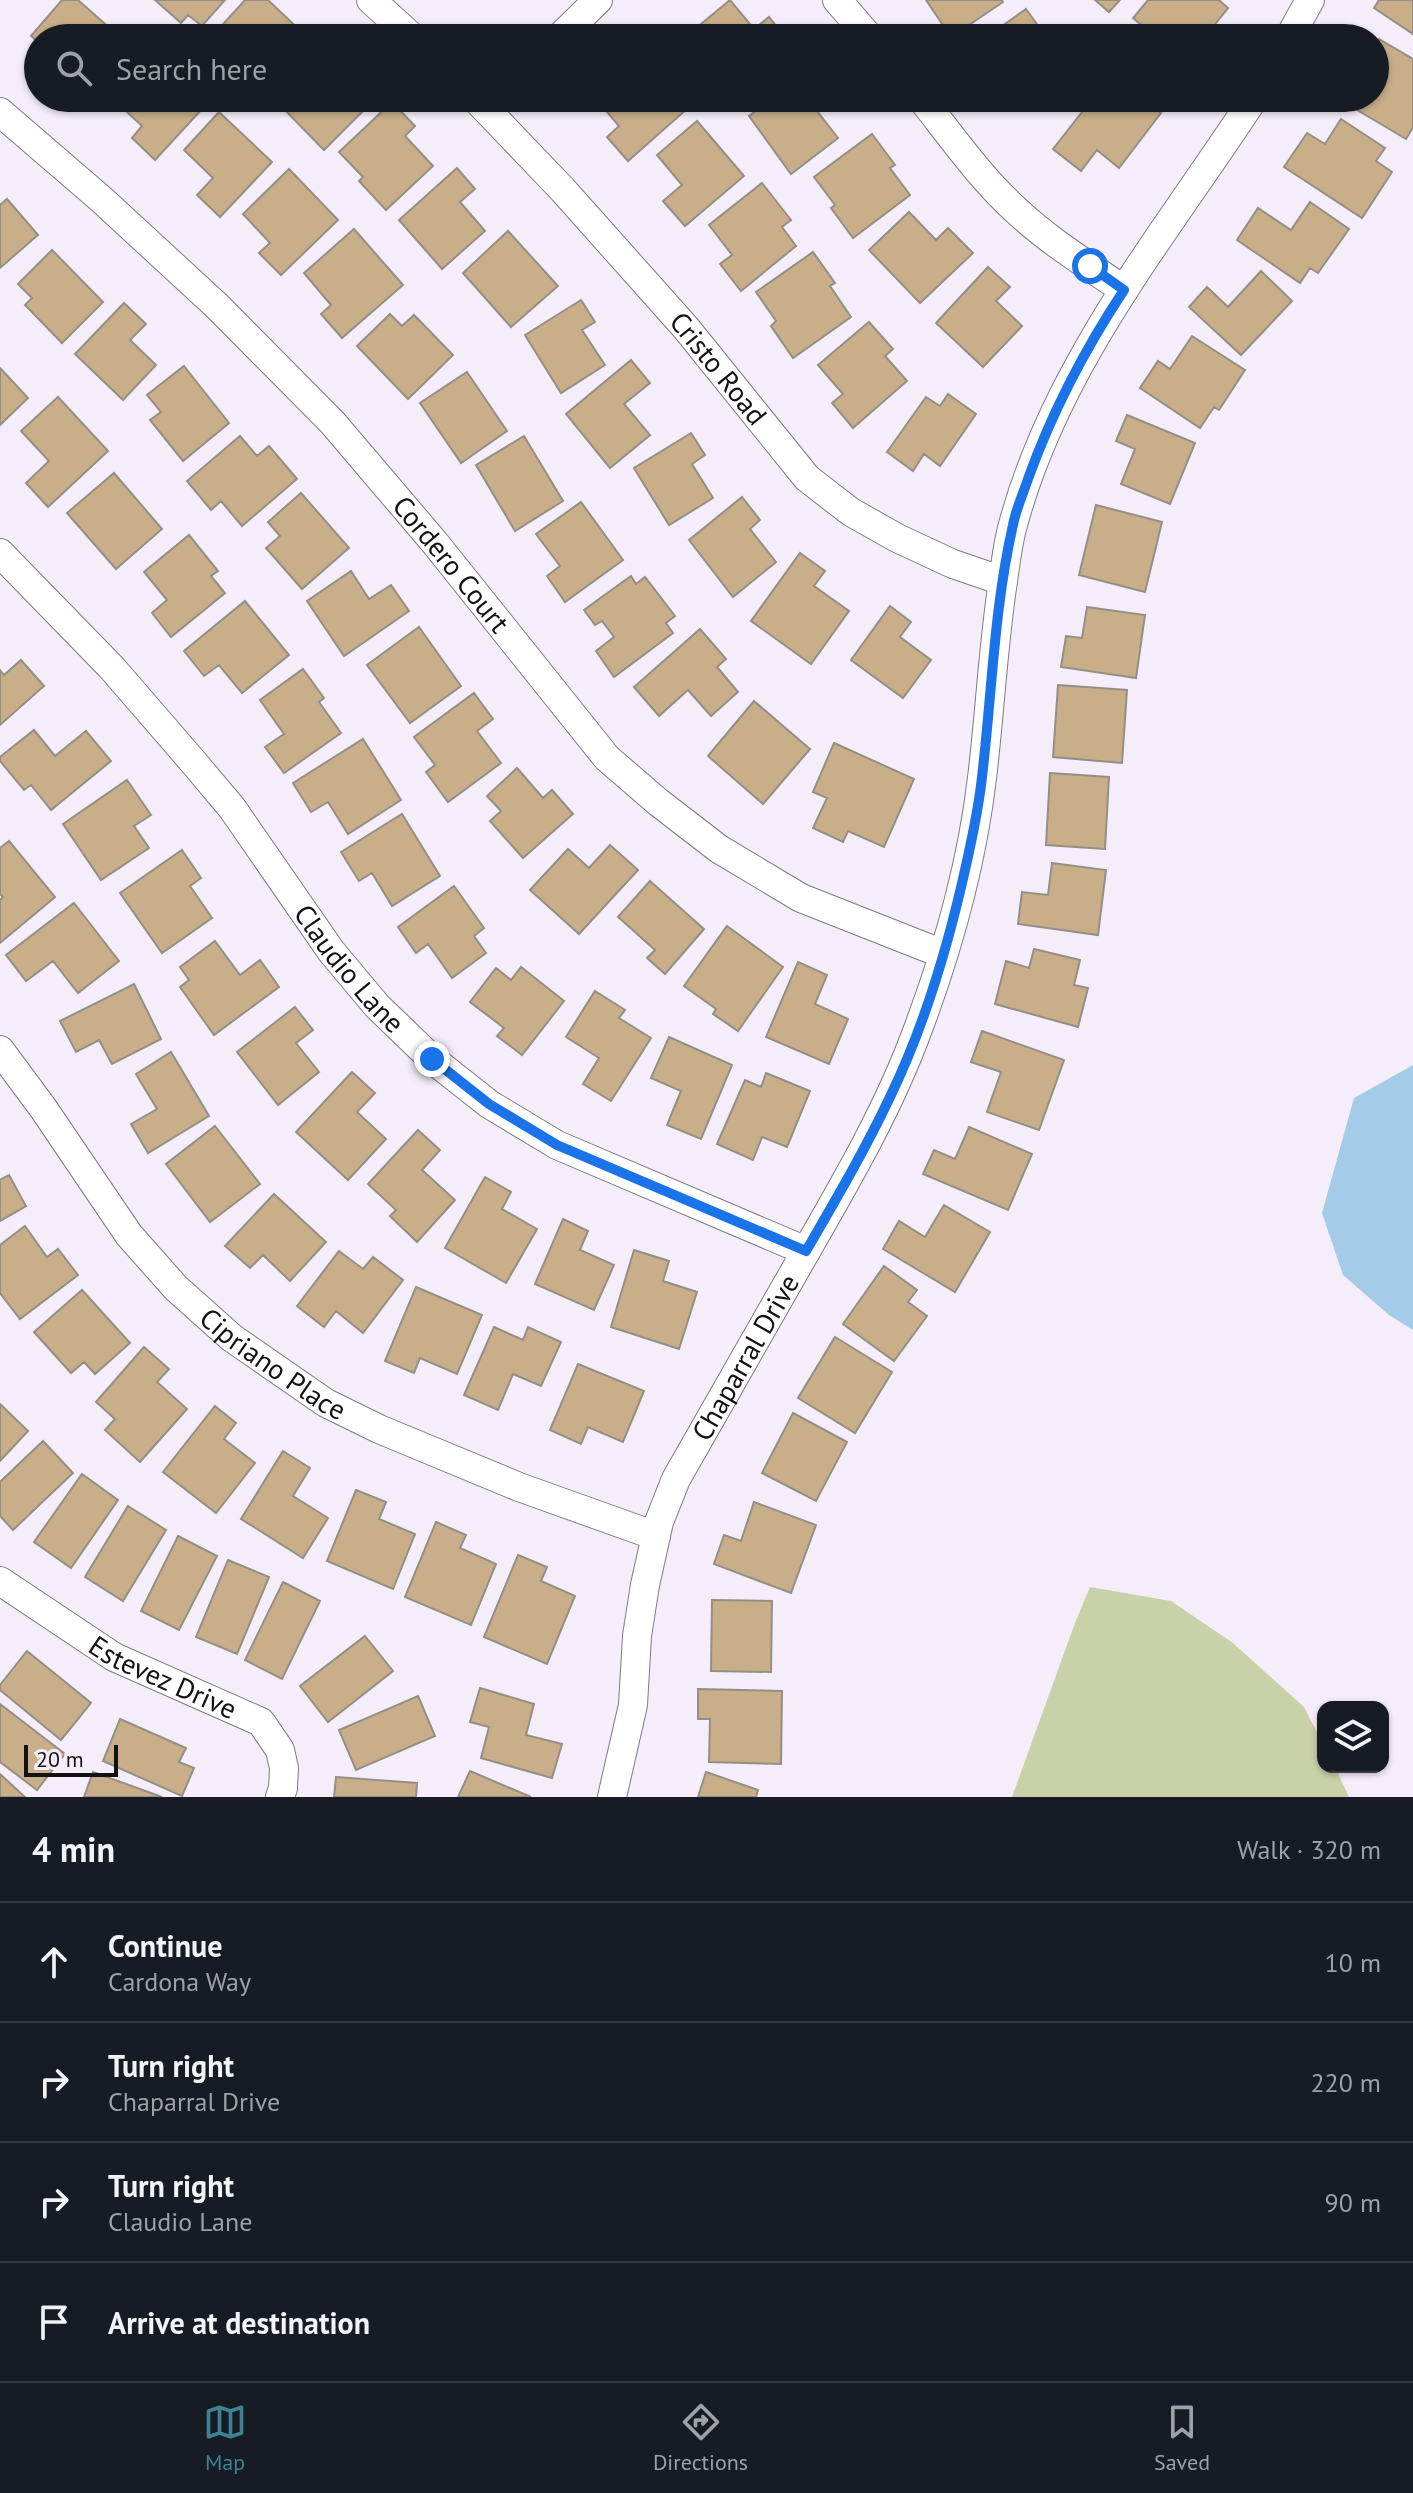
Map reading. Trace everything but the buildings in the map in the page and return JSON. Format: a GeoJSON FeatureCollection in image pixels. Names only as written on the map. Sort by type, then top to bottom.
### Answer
{"type":"FeatureCollection","features":[{"type":"Feature","properties":{"kind":"street"},"geometry":{"type":"LineString","coordinates":[[371,0],[398,24]]}},
{"type":"Feature","properties":{"kind":"street"},"geometry":{"type":"LineString","coordinates":[[573,24],[598,0]]}},
{"type":"Feature","properties":{"kind":"street"},"geometry":{"type":"LineString","coordinates":[[837,0],[858,24]]}},
{"type":"Feature","properties":{"kind":"street"},"geometry":{"type":"LineString","coordinates":[[1297,24],[1310,0]]}},
{"type":"Feature","properties":{"kind":"street","name":"Cordero Court"},"geometry":{"type":"LineString","coordinates":[[0,112],[101,199],[217,306],[332,422],[435,543],[607,758],[719,849],[801,898],[943,954]]}},
{"type":"Feature","properties":{"kind":"street","name":"Cristo Road"},"geometry":{"type":"LineString","coordinates":[[496,112],[686,328],[807,478],[851,512],[897,538],[953,564],[1003,581]]}},
{"type":"Feature","properties":{"kind":"street"},"geometry":{"type":"LineString","coordinates":[[932,112],[984,177],[1017,212],[1124,290]]}},
{"type":"Feature","properties":{"kind":"street","name":"Chaparral Drive"},"geometry":{"type":"LineString","coordinates":[[612,1797],[633,1705],[637,1636],[656,1536],[676,1479],[860,1156],[891,1095],[919,1027],[943,954],[967,863],[982,781],[996,624],[1013,522],[1037,456],[1064,393],[1100,327],[1245,112]]}},
{"type":"Feature","properties":{"kind":"street","name":"Claudio Lane"},"geometry":{"type":"LineString","coordinates":[[0,553],[112,668],[195,764],[232,808],[331,951],[377,1006],[432,1059],[489,1104],[557,1145],[806,1251]]}},
{"type":"Feature","properties":{"kind":"street","name":"Cipriano Place"},"geometry":{"type":"LineString","coordinates":[[0,1050],[129,1235],[176,1288],[232,1338],[326,1403],[379,1429],[533,1492],[656,1536]]}},
{"type":"Feature","properties":{"kind":"street","name":"Estevez Drive"},"geometry":{"type":"LineString","coordinates":[[0,1581],[114,1657],[261,1722],[280,1750],[284,1768],[280,1797]]}},
{"type":"Feature","properties":{"kind":"green space"},"geometry":{"type":"Polygon","coordinates":[[[1090,1587],[1171,1601],[1233,1643],[1304,1707],[1317,1732],[1317,1773],[1338,1773],[1349,1797],[1012,1797],[1090,1587]]]}},
{"type":"Feature","properties":{"kind":"water"},"geometry":{"type":"Polygon","coordinates":[[[1413,1065],[1413,1330],[1389,1315],[1343,1275],[1322,1213],[1354,1098],[1413,1065]]]}},
{"type":"Feature","properties":{"kind":"route"},"geometry":{"type":"LineString","coordinates":[[432,1059],[489,1104],[557,1145],[806,1251],[891,1095],[919,1027],[946,942],[967,863],[982,781],[996,624],[1013,522],[1064,393],[1124,290],[1090,266]]}}]}
